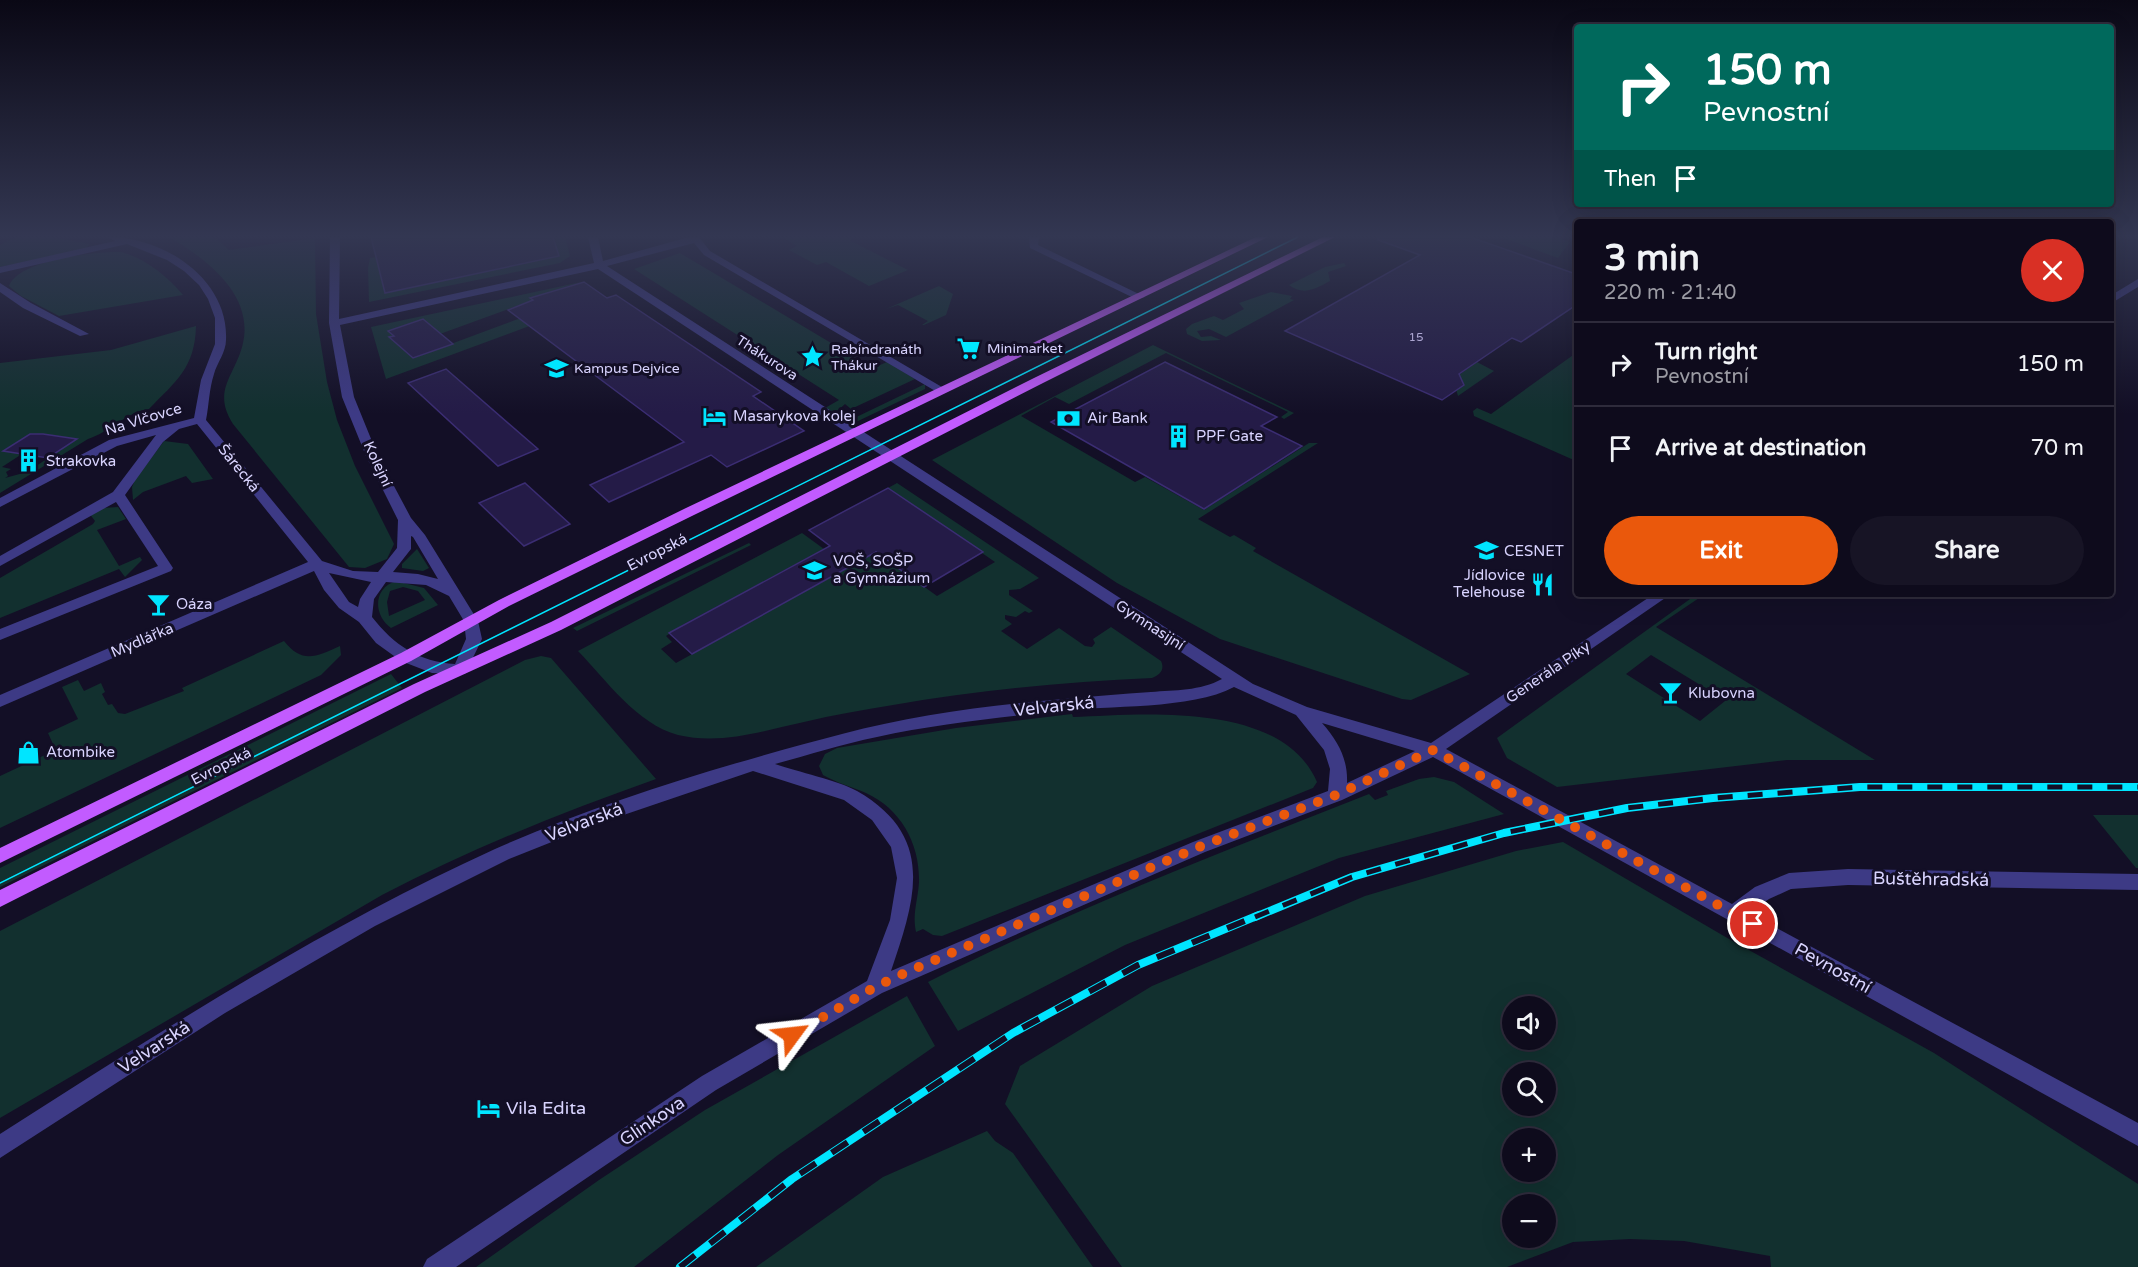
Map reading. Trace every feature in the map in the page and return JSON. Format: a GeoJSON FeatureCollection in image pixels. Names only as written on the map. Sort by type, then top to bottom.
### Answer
{"type":"FeatureCollection","features":[{"type":"Feature","properties":{"kind":"main road","name":"Evropská"},"geometry":{"type":"LineString","coordinates":[[0,899],[400,697],[553,627],[1113,341],[1207,296]]}},
{"type":"Feature","properties":{"kind":"main road","name":"Evropská"},"geometry":{"type":"LineString","coordinates":[[0,856],[406,657],[521,594],[853,432],[1140,297]]}},
{"type":"Feature","properties":{"kind":"street"},"geometry":{"type":"LineString","coordinates":[[13,296],[22,303],[84,334]]}},
{"type":"Feature","properties":{"kind":"street"},"geometry":{"type":"LineString","coordinates":[[200,420],[207,375],[221,343],[218,306],[211,296]]}},
{"type":"Feature","properties":{"kind":"street","name":"Kolejní"},"geometry":{"type":"LineString","coordinates":[[334,296],[334,323],[348,397],[372,456],[405,520],[418,535],[471,621]]}},
{"type":"Feature","properties":{"kind":"street"},"geometry":{"type":"LineString","coordinates":[[334,323],[455,296]]}},
{"type":"Feature","properties":{"kind":"street","name":"Thákurova"},"geometry":{"type":"LineString","coordinates":[[643,296],[889,456]]}},
{"type":"Feature","properties":{"kind":"street"},"geometry":{"type":"LineString","coordinates":[[781,296],[941,390]]}},
{"type":"Feature","properties":{"kind":"street","name":"Na Vlčovce"},"geometry":{"type":"LineString","coordinates":[[0,502],[113,443],[200,420]]}},
{"type":"Feature","properties":{"kind":"street","name":"Šárecká"},"geometry":{"type":"LineString","coordinates":[[200,420],[317,564],[335,597],[364,618],[381,639],[406,657],[432,668],[460,670]]}},
{"type":"Feature","properties":{"kind":"street"},"geometry":{"type":"LineString","coordinates":[[0,562],[118,495],[159,439],[177,425]]}},
{"type":"Feature","properties":{"kind":"street","name":"Gymnasijní"},"geometry":{"type":"LineString","coordinates":[[889,456],[1234,680],[1271,699],[1302,711],[1433,750]]}},
{"type":"Feature","properties":{"kind":"street"},"geometry":{"type":"LineString","coordinates":[[0,635],[166,568],[118,495]]}},
{"type":"Feature","properties":{"kind":"street"},"geometry":{"type":"LineString","coordinates":[[364,618],[367,599],[381,577],[404,549],[405,520]]}},
{"type":"Feature","properties":{"kind":"street"},"geometry":{"type":"LineString","coordinates":[[317,564],[345,574],[423,579],[441,584],[454,595]]}},
{"type":"Feature","properties":{"kind":"street","name":"Mydlářka"},"geometry":{"type":"LineString","coordinates":[[0,701],[317,564]]}},
{"type":"Feature","properties":{"kind":"street","name":"Generála Píky"},"geometry":{"type":"LineString","coordinates":[[1433,750],[1660,597]]}},
{"type":"Feature","properties":{"kind":"street"},"geometry":{"type":"LineString","coordinates":[[460,670],[474,639],[471,621]]}},
{"type":"Feature","properties":{"kind":"street","name":"Velvarská"},"geometry":{"type":"LineString","coordinates":[[0,1147],[218,1006],[368,920],[503,854],[591,819],[753,764],[876,731],[1061,705],[1197,694],[1215,690],[1234,680]]}},
{"type":"Feature","properties":{"kind":"street"},"geometry":{"type":"LineString","coordinates":[[1302,711],[1335,751],[1339,772],[1336,795]]}},
{"type":"Feature","properties":{"kind":"street","name":"Glinkova"},"geometry":{"type":"LineString","coordinates":[[435,1267],[709,1083],[875,987],[1199,847],[1336,795],[1433,750]]}},
{"type":"Feature","properties":{"kind":"street","name":"Pevnostní"},"geometry":{"type":"LineString","coordinates":[[1433,750],[2138,1135]]}},
{"type":"Feature","properties":{"kind":"street"},"geometry":{"type":"LineString","coordinates":[[753,764],[850,795],[879,815],[900,845],[906,878],[899,920],[875,987]]}},
{"type":"Feature","properties":{"kind":"street","name":"Buštěhradská"},"geometry":{"type":"LineString","coordinates":[[1734,913],[1762,894],[1790,881],[1848,877],[2138,882]]}},
{"type":"Feature","properties":{"kind":"green space"},"geometry":{"type":"Polygon","coordinates":[[[21,296],[176,296],[59,316],[21,296]]]}},
{"type":"Feature","properties":{"kind":"green space"},"geometry":{"type":"Polygon","coordinates":[[[235,296],[316,296],[316,314],[327,382],[337,420],[355,466],[394,544],[387,559],[365,568],[349,567],[233,424],[224,402],[227,383],[243,343],[244,325],[235,296]]]}},
{"type":"Feature","properties":{"kind":"green space"},"geometry":{"type":"Polygon","coordinates":[[[369,296],[398,296],[369,302],[369,296]]]}},
{"type":"Feature","properties":{"kind":"green space"},"geometry":{"type":"Polygon","coordinates":[[[515,296],[537,296],[531,298],[533,300],[440,334],[389,332],[394,336],[390,338],[413,358],[526,316],[543,321],[386,379],[371,327],[515,296]]]}},
{"type":"Feature","properties":{"kind":"green space"},"geometry":{"type":"Polygon","coordinates":[[[676,296],[752,296],[873,368],[887,362],[915,379],[851,409],[845,404],[834,414],[825,408],[839,400],[676,296]]]}},
{"type":"Feature","properties":{"kind":"green space"},"geometry":{"type":"Polygon","coordinates":[[[916,296],[952,296],[946,315],[924,325],[922,325],[928,321],[898,305],[886,309],[916,296]]]}},
{"type":"Feature","properties":{"kind":"green space"},"geometry":{"type":"Polygon","coordinates":[[[1259,296],[1292,296],[1290,299],[1294,300],[1226,337],[1209,329],[1197,331],[1201,337],[1211,336],[1221,340],[1202,341],[1187,334],[1186,329],[1192,324],[1214,316],[1223,320],[1244,309],[1239,303],[1259,296]]]}},
{"type":"Feature","properties":{"kind":"green space"},"geometry":{"type":"Polygon","coordinates":[[[196,326],[195,340],[188,363],[175,382],[149,409],[125,418],[0,493],[0,363],[111,350],[196,326]],[[77,439],[4,451],[22,454],[2,467],[11,469],[6,472],[8,476],[5,478],[27,472],[77,439]]]}},
{"type":"Feature","properties":{"kind":"green space"},"geometry":{"type":"Polygon","coordinates":[[[1153,345],[1294,413],[1284,419],[1281,417],[1288,412],[1166,353],[1069,404],[1055,397],[1021,416],[1135,482],[1145,477],[1204,510],[1309,443],[1318,443],[1198,519],[1230,537],[1234,535],[1256,548],[1253,551],[1470,674],[1411,700],[1402,699],[1220,639],[1117,583],[932,460],[1153,345]]]}},
{"type":"Feature","properties":{"kind":"green space"},"geometry":{"type":"Polygon","coordinates":[[[1574,354],[1574,460],[1474,416],[1473,411],[1477,408],[1491,414],[1574,354]]]}},
{"type":"Feature","properties":{"kind":"green space"},"geometry":{"type":"Polygon","coordinates":[[[1477,362],[1494,371],[1458,396],[1453,379],[1477,362]]]}},
{"type":"Feature","properties":{"kind":"green space"},"geometry":{"type":"Polygon","coordinates":[[[925,384],[925,389],[856,422],[846,422],[925,384]]]}},
{"type":"Feature","properties":{"kind":"green space"},"geometry":{"type":"Polygon","coordinates":[[[164,441],[188,444],[213,479],[192,483],[186,476],[143,492],[133,500],[132,487],[135,480],[164,441]]]}},
{"type":"Feature","properties":{"kind":"green space"},"geometry":{"type":"Polygon","coordinates":[[[897,483],[1039,578],[1020,589],[1009,590],[1009,595],[1033,611],[1029,613],[1025,611],[1016,617],[1005,615],[1005,619],[1012,624],[1001,631],[1027,649],[1059,628],[1085,646],[1092,647],[1095,643],[1093,639],[1111,627],[1161,661],[1161,672],[1152,678],[1022,687],[958,695],[837,715],[741,736],[694,738],[678,735],[649,721],[623,700],[578,651],[802,533],[824,549],[684,624],[666,636],[672,642],[661,649],[676,663],[876,552],[937,596],[995,562],[888,488],[897,483]]]}},
{"type":"Feature","properties":{"kind":"green space"},"geometry":{"type":"Polygon","coordinates":[[[118,507],[126,519],[97,530],[119,566],[140,557],[142,560],[125,577],[119,569],[0,618],[0,578],[93,524],[95,521],[89,513],[103,508],[118,507]]]}},
{"type":"Feature","properties":{"kind":"green space"},"geometry":{"type":"Polygon","coordinates":[[[749,543],[751,545],[577,631],[573,628],[749,543]]]}},
{"type":"Feature","properties":{"kind":"green space"},"geometry":{"type":"Polygon","coordinates":[[[417,549],[429,568],[423,571],[402,568],[402,564],[417,549]]]}},
{"type":"Feature","properties":{"kind":"green space"},"geometry":{"type":"Polygon","coordinates":[[[396,581],[424,588],[438,605],[391,628],[381,616],[378,602],[383,589],[396,581]],[[403,587],[390,591],[387,602],[389,616],[425,600],[418,591],[403,587]]]}},
{"type":"Feature","properties":{"kind":"green space"},"geometry":{"type":"Polygon","coordinates":[[[1693,597],[1701,597],[1656,627],[1875,760],[1787,760],[1557,787],[1507,758],[1497,738],[1693,597]],[[1651,655],[1626,674],[1700,721],[1725,701],[1651,655]]]}},
{"type":"Feature","properties":{"kind":"green space"},"geometry":{"type":"Polygon","coordinates":[[[284,641],[303,656],[324,653],[340,646],[341,655],[321,675],[0,828],[0,776],[45,755],[53,744],[48,733],[78,719],[62,687],[78,680],[84,691],[101,683],[105,692],[102,694],[108,705],[112,704],[118,713],[125,714],[184,691],[182,688],[284,641]]]}},
{"type":"Feature","properties":{"kind":"green space"},"geometry":{"type":"Polygon","coordinates":[[[541,656],[551,658],[656,779],[517,832],[382,895],[0,1118],[0,931],[525,660],[541,656]]]}},
{"type":"Feature","properties":{"kind":"green space"},"geometry":{"type":"Polygon","coordinates":[[[391,674],[402,688],[0,887],[0,868],[391,674]]]}},
{"type":"Feature","properties":{"kind":"green space"},"geometry":{"type":"Polygon","coordinates":[[[1072,714],[1073,717],[1173,715],[1209,718],[1243,725],[1274,737],[1299,756],[1317,782],[1313,788],[942,936],[933,935],[923,929],[916,932],[918,868],[912,841],[906,829],[889,808],[878,800],[823,775],[819,766],[825,754],[837,748],[956,728],[1072,714]]]}},
{"type":"Feature","properties":{"kind":"green space"},"geometry":{"type":"Polygon","coordinates":[[[1434,777],[1454,782],[1504,814],[1339,858],[1125,945],[958,1031],[928,982],[1091,906],[1202,860],[1369,794],[1375,800],[1388,795],[1386,791],[1419,779],[1434,777]]]}},
{"type":"Feature","properties":{"kind":"green space"},"geometry":{"type":"Polygon","coordinates":[[[2093,815],[2138,815],[2138,868],[2136,868],[2093,815]]]}},
{"type":"Feature","properties":{"kind":"green space"},"geometry":{"type":"Polygon","coordinates":[[[1563,842],[1729,939],[1934,1053],[2138,1184],[2138,1267],[1771,1267],[1770,1256],[1684,1241],[1630,1239],[1573,1242],[1507,1267],[1122,1267],[1005,1104],[1020,1066],[1152,986],[1365,896],[1516,851],[1563,842]]]}},
{"type":"Feature","properties":{"kind":"green space"},"geometry":{"type":"Polygon","coordinates":[[[907,996],[935,1046],[778,1155],[634,1267],[476,1267],[599,1180],[705,1110],[907,996]]]}},
{"type":"Feature","properties":{"kind":"green space"},"geometry":{"type":"Polygon","coordinates":[[[987,1131],[995,1141],[1013,1153],[1093,1267],[756,1267],[883,1177],[987,1131]]]}},
{"type":"Feature","properties":{"kind":"building","name":"Masarykova kolej"},"geometry":{"type":"Polygon","coordinates":[[[618,296],[761,392],[753,396],[804,431],[727,467],[711,455],[609,502],[590,485],[684,442],[508,310],[533,300],[530,298],[618,296]]]}},
{"type":"Feature","properties":{"kind":"building"},"geometry":{"type":"Polygon","coordinates":[[[1347,296],[1574,296],[1574,306],[1521,342],[1512,338],[1459,374],[1464,385],[1442,400],[1285,331],[1347,296]]]}},
{"type":"Feature","properties":{"kind":"building"},"geometry":{"type":"Polygon","coordinates":[[[423,319],[453,344],[413,358],[389,337],[394,336],[388,331],[423,319]]]}},
{"type":"Feature","properties":{"kind":"building","name":"PPF Gate"},"geometry":{"type":"Polygon","coordinates":[[[1165,362],[1277,417],[1261,426],[1302,446],[1204,509],[1051,422],[1165,362]]]}},
{"type":"Feature","properties":{"kind":"building"},"geometry":{"type":"Polygon","coordinates":[[[446,369],[538,449],[498,466],[408,383],[446,369]]]}},
{"type":"Feature","properties":{"kind":"building","name":"Strakovka"},"geometry":{"type":"Polygon","coordinates":[[[30,434],[77,439],[48,458],[3,451],[30,434]]]}},
{"type":"Feature","properties":{"kind":"building"},"geometry":{"type":"Polygon","coordinates":[[[525,483],[570,524],[524,546],[479,503],[525,483]]]}},
{"type":"Feature","properties":{"kind":"building","name":"VOŠ, SOŠP a Gymnázium"},"geometry":{"type":"Polygon","coordinates":[[[888,488],[983,552],[924,587],[876,552],[692,654],[669,633],[830,546],[809,530],[888,488]]]}},
{"type":"Feature","properties":{"kind":"tram line"},"geometry":{"type":"LineString","coordinates":[[0,883],[1179,296]]}},
{"type":"Feature","properties":{"kind":"railway"},"geometry":{"type":"LineString","coordinates":[[1255,917],[1352,877],[1504,833],[1627,808],[1713,798],[1860,787],[2138,787]]}},
{"type":"Feature","properties":{"kind":"railway"},"geometry":{"type":"LineString","coordinates":[[680,1267],[792,1179],[1013,1033],[1138,965],[1259,915]]}},
{"type":"Feature","properties":{"kind":"place","name":"Minimarket"},"geometry":{"type":"Point","coordinates":[969,348]}},
{"type":"Feature","properties":{"kind":"place","name":"Rabíndranáth Thákur"},"geometry":{"type":"Point","coordinates":[813,357]}},
{"type":"Feature","properties":{"kind":"place","name":"Kampus Dejvice"},"geometry":{"type":"Point","coordinates":[556,368]}},
{"type":"Feature","properties":{"kind":"place","name":"Masarykova kolej"},"geometry":{"type":"Point","coordinates":[715,416]}},
{"type":"Feature","properties":{"kind":"place","name":"Air Bank"},"geometry":{"type":"Point","coordinates":[1069,418]}},
{"type":"Feature","properties":{"kind":"place","name":"PPF Gate"},"geometry":{"type":"Point","coordinates":[1178,436]}},
{"type":"Feature","properties":{"kind":"place","name":"Strakovka"},"geometry":{"type":"Point","coordinates":[28,461]}},
{"type":"Feature","properties":{"kind":"place","name":"CESNET"},"geometry":{"type":"Point","coordinates":[1486,551]}},
{"type":"Feature","properties":{"kind":"place","name":"VOŠ, SOŠP a Gymnázium"},"geometry":{"type":"Point","coordinates":[815,570]}},
{"type":"Feature","properties":{"kind":"place","name":"Jídlovice Telehouse"},"geometry":{"type":"Point","coordinates":[1543,584]}},
{"type":"Feature","properties":{"kind":"place","name":"Oáza"},"geometry":{"type":"Point","coordinates":[158,604]}},
{"type":"Feature","properties":{"kind":"place","name":"Klubovna"},"geometry":{"type":"Point","coordinates":[1670,693]}},
{"type":"Feature","properties":{"kind":"place","name":"Atombike"},"geometry":{"type":"Point","coordinates":[28,752]}},
{"type":"Feature","properties":{"kind":"place","name":"Vila Edita"},"geometry":{"type":"Point","coordinates":[488,1108]}},
{"type":"Feature","properties":{"kind":"route"},"geometry":{"type":"LineString","coordinates":[[792,1035],[875,987],[907,972],[1199,847],[1336,795],[1433,750],[1753,924]]}}]}
